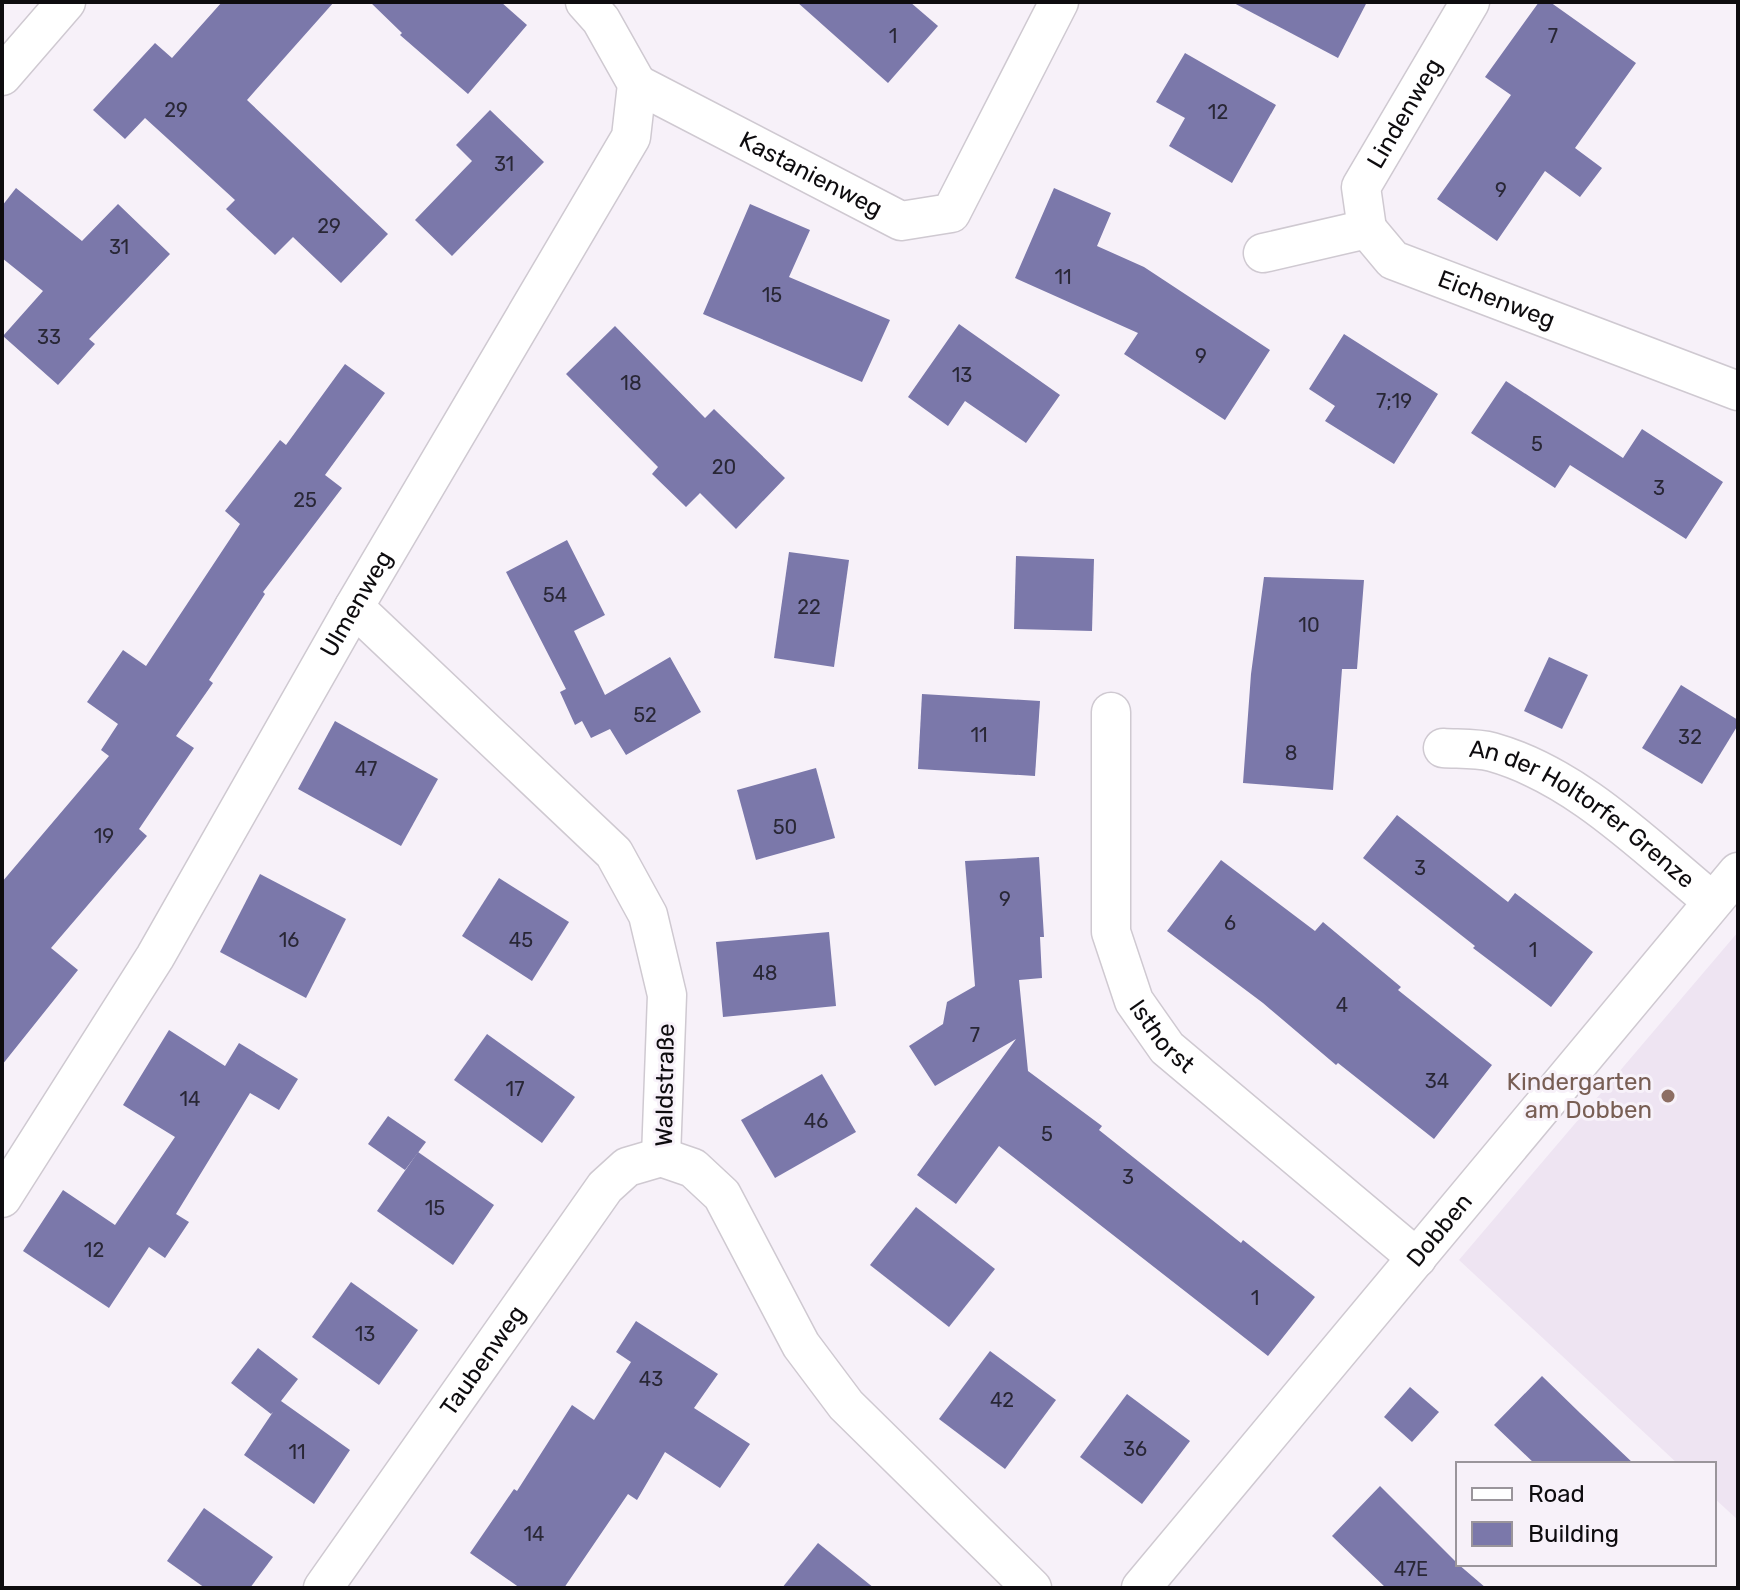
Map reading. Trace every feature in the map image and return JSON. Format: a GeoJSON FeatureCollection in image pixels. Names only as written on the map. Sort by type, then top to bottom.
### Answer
{"type":"FeatureCollection","features":[{"type":"Feature","properties":{"kind":"street"},"geometry":{"type":"LineString","coordinates":[[2,76],[66,2]]}},
{"type":"Feature","properties":{"kind":"street"},"geometry":{"type":"LineString","coordinates":[[585,2],[601,20],[637,84]]}},
{"type":"Feature","properties":{"kind":"street","name":"Kastanienweg"},"geometry":{"type":"LineString","coordinates":[[637,84],[901,221],[951,213],[1059,2]]}},
{"type":"Feature","properties":{"kind":"street","name":"Lindenweg"},"geometry":{"type":"LineString","coordinates":[[1367,229],[1361,187],[1470,2]]}},
{"type":"Feature","properties":{"kind":"street","name":"Ulmenweg"},"geometry":{"type":"LineString","coordinates":[[2,1198],[155,957],[354,607],[631,137],[637,84]]}},
{"type":"Feature","properties":{"kind":"street"},"geometry":{"type":"LineString","coordinates":[[1263,253],[1367,229]]}},
{"type":"Feature","properties":{"kind":"street","name":"Eichenweg"},"geometry":{"type":"LineString","coordinates":[[1367,229],[1393,260],[1738,391]]}},
{"type":"Feature","properties":{"kind":"street","name":"Waldstraße"},"geometry":{"type":"LineString","coordinates":[[354,607],[614,853],[648,915],[667,995],[661,1157],[693,1168],[722,1195],[801,1345],[846,1405],[1032,1588]]}},
{"type":"Feature","properties":{"kind":"street","name":"Isthorst"},"geometry":{"type":"LineString","coordinates":[[1111,712],[1111,932],[1134,1001],[1167,1048],[1417,1258]]}},
{"type":"Feature","properties":{"kind":"street","name":"An der Holtorfer Grenze"},"geometry":{"type":"LineString","coordinates":[[1443,748],[1489,751],[1539,770],[1603,812],[1712,901]]}},
{"type":"Feature","properties":{"kind":"street","name":"Dobben"},"geometry":{"type":"LineString","coordinates":[[1141,1588],[1738,872]]}},
{"type":"Feature","properties":{"kind":"street","name":"Taubenweg"},"geometry":{"type":"LineString","coordinates":[[323,1588],[605,1187],[627,1167],[661,1157]]}},
{"type":"Feature","properties":{"kind":"shaded area","name":"Kindergarten am Dobben"},"geometry":{"type":"Polygon","coordinates":[[[1738,932],[1738,1520],[1716,1500],[1716,1462],[1676,1462],[1459,1260],[1738,932]]]}},
{"type":"Feature","properties":{"kind":"building"},"geometry":{"type":"Polygon","coordinates":[[[222,2],[334,2],[247,100],[388,234],[341,283],[293,237],[275,255],[226,209],[235,200],[145,118],[125,139],[93,110],[155,43],[172,58],[222,2]]]}},
{"type":"Feature","properties":{"kind":"building"},"geometry":{"type":"Polygon","coordinates":[[[370,2],[501,2],[527,25],[468,94],[400,35],[402,33],[370,2]]]}},
{"type":"Feature","properties":{"kind":"building"},"geometry":{"type":"Polygon","coordinates":[[[797,2],[910,2],[938,26],[888,83],[797,2]]]}},
{"type":"Feature","properties":{"kind":"building"},"geometry":{"type":"Polygon","coordinates":[[[1232,2],[1367,2],[1338,58],[1232,2]]]}},
{"type":"Feature","properties":{"kind":"building"},"geometry":{"type":"Polygon","coordinates":[[[1539,2],[1550,2],[1636,63],[1575,148],[1602,168],[1580,197],[1545,171],[1497,241],[1437,199],[1511,95],[1485,77],[1539,2]]]}},
{"type":"Feature","properties":{"kind":"building"},"geometry":{"type":"Polygon","coordinates":[[[1185,53],[1276,105],[1232,183],[1169,146],[1185,118],[1156,102],[1185,53]]]}},
{"type":"Feature","properties":{"kind":"building"},"geometry":{"type":"Polygon","coordinates":[[[490,110],[544,162],[452,256],[415,220],[472,161],[456,145],[490,110]]]}},
{"type":"Feature","properties":{"kind":"building"},"geometry":{"type":"Polygon","coordinates":[[[16,188],[82,241],[118,204],[170,254],[89,339],[95,344],[58,385],[3,336],[43,291],[2,258],[2,206],[16,188]]]}},
{"type":"Feature","properties":{"kind":"building"},"geometry":{"type":"Polygon","coordinates":[[[1054,188],[1111,213],[1097,246],[1144,267],[1270,350],[1225,420],[1124,354],[1138,333],[1015,278],[1054,188]]]}},
{"type":"Feature","properties":{"kind":"building"},"geometry":{"type":"Polygon","coordinates":[[[750,204],[810,230],[789,277],[890,320],[862,382],[703,314],[750,204]]]}},
{"type":"Feature","properties":{"kind":"building"},"geometry":{"type":"Polygon","coordinates":[[[959,324],[1060,395],[1026,443],[965,401],[948,426],[908,397],[959,324]]]}},
{"type":"Feature","properties":{"kind":"building"},"geometry":{"type":"Polygon","coordinates":[[[615,326],[705,418],[714,409],[785,478],[736,529],[700,493],[686,507],[652,474],[658,467],[566,374],[615,326]]]}},
{"type":"Feature","properties":{"kind":"building"},"geometry":{"type":"Polygon","coordinates":[[[1344,334],[1438,394],[1394,464],[1325,421],[1335,406],[1309,389],[1344,334]]]}},
{"type":"Feature","properties":{"kind":"building"},"geometry":{"type":"Polygon","coordinates":[[[345,364],[385,393],[325,475],[342,488],[263,592],[265,594],[209,680],[213,683],[176,736],[194,748],[139,829],[147,836],[51,948],[78,970],[2,1065],[2,882],[109,756],[101,750],[118,724],[87,702],[123,650],[146,666],[240,524],[225,511],[280,440],[286,445],[345,364]]]}},
{"type":"Feature","properties":{"kind":"building"},"geometry":{"type":"Polygon","coordinates":[[[1506,381],[1623,458],[1642,429],[1723,482],[1686,539],[1570,465],[1555,488],[1471,433],[1506,381]]]}},
{"type":"Feature","properties":{"kind":"building"},"geometry":{"type":"Polygon","coordinates":[[[567,540],[605,615],[574,631],[605,695],[670,657],[701,712],[626,755],[610,729],[591,738],[582,721],[575,725],[560,692],[566,689],[506,572],[567,540]]]}},
{"type":"Feature","properties":{"kind":"building"},"geometry":{"type":"Polygon","coordinates":[[[789,552],[849,560],[834,667],[774,658],[789,552]]]}},
{"type":"Feature","properties":{"kind":"building"},"geometry":{"type":"Polygon","coordinates":[[[1016,556],[1094,559],[1092,631],[1014,629],[1016,556]]]}},
{"type":"Feature","properties":{"kind":"building"},"geometry":{"type":"Polygon","coordinates":[[[1264,577],[1364,580],[1357,669],[1342,669],[1333,790],[1243,783],[1251,674],[1264,577]]]}},
{"type":"Feature","properties":{"kind":"building"},"geometry":{"type":"Polygon","coordinates":[[[1549,657],[1588,675],[1562,729],[1524,711],[1549,657]]]}},
{"type":"Feature","properties":{"kind":"building"},"geometry":{"type":"Polygon","coordinates":[[[1681,685],[1738,720],[1738,725],[1702,784],[1642,748],[1681,685]]]}},
{"type":"Feature","properties":{"kind":"building"},"geometry":{"type":"Polygon","coordinates":[[[922,694],[1040,701],[1035,776],[918,769],[922,694]]]}},
{"type":"Feature","properties":{"kind":"building"},"geometry":{"type":"Polygon","coordinates":[[[335,721],[438,779],[401,846],[298,789],[335,721]]]}},
{"type":"Feature","properties":{"kind":"building"},"geometry":{"type":"Polygon","coordinates":[[[816,768],[835,838],[756,860],[737,790],[816,768]]]}},
{"type":"Feature","properties":{"kind":"building"},"geometry":{"type":"Polygon","coordinates":[[[1397,815],[1508,902],[1515,893],[1593,952],[1551,1007],[1363,858],[1397,815]]]}},
{"type":"Feature","properties":{"kind":"building"},"geometry":{"type":"Polygon","coordinates":[[[1039,857],[1044,937],[1040,937],[1042,978],[1019,980],[1028,1071],[1102,1126],[1099,1130],[1241,1243],[1243,1240],[1315,1297],[1268,1356],[999,1146],[956,1204],[917,1175],[1016,1039],[935,1086],[909,1046],[943,1024],[947,1002],[975,986],[965,861],[1039,857]]]}},
{"type":"Feature","properties":{"kind":"building"},"geometry":{"type":"Polygon","coordinates":[[[1221,860],[1315,931],[1323,922],[1401,987],[1398,990],[1492,1065],[1434,1139],[1167,931],[1221,860]]]}},
{"type":"Feature","properties":{"kind":"building"},"geometry":{"type":"Polygon","coordinates":[[[260,874],[346,919],[306,998],[220,952],[260,874]]]}},
{"type":"Feature","properties":{"kind":"building"},"geometry":{"type":"Polygon","coordinates":[[[499,878],[569,922],[532,981],[462,936],[499,878]]]}},
{"type":"Feature","properties":{"kind":"building"},"geometry":{"type":"Polygon","coordinates":[[[829,932],[836,1006],[723,1017],[716,942],[829,932]]]}},
{"type":"Feature","properties":{"kind":"building"},"geometry":{"type":"Polygon","coordinates":[[[169,1030],[225,1066],[239,1043],[298,1079],[279,1110],[250,1093],[176,1214],[189,1222],[165,1258],[149,1247],[109,1308],[23,1251],[63,1190],[115,1225],[175,1137],[123,1105],[169,1030]]]}},
{"type":"Feature","properties":{"kind":"building"},"geometry":{"type":"Polygon","coordinates":[[[487,1034],[575,1097],[542,1143],[454,1080],[487,1034]]]}},
{"type":"Feature","properties":{"kind":"building"},"geometry":{"type":"Polygon","coordinates":[[[822,1074],[856,1132],[775,1178],[741,1120],[822,1074]]]}},
{"type":"Feature","properties":{"kind":"building"},"geometry":{"type":"Polygon","coordinates":[[[388,1116],[426,1142],[405,1170],[368,1144],[388,1116]]]}},
{"type":"Feature","properties":{"kind":"building"},"geometry":{"type":"Polygon","coordinates":[[[418,1152],[494,1205],[453,1265],[377,1211],[418,1152]]]}},
{"type":"Feature","properties":{"kind":"building"},"geometry":{"type":"Polygon","coordinates":[[[916,1207],[995,1269],[949,1327],[870,1265],[916,1207]]]}},
{"type":"Feature","properties":{"kind":"building"},"geometry":{"type":"Polygon","coordinates":[[[351,1282],[418,1330],[379,1385],[312,1337],[351,1282]]]}},
{"type":"Feature","properties":{"kind":"building"},"geometry":{"type":"Polygon","coordinates":[[[636,1321],[718,1374],[694,1408],[750,1444],[720,1488],[665,1452],[637,1500],[628,1494],[564,1588],[520,1588],[470,1553],[514,1489],[517,1491],[572,1405],[594,1420],[631,1362],[616,1352],[636,1321]]]}},
{"type":"Feature","properties":{"kind":"building"},"geometry":{"type":"Polygon","coordinates":[[[258,1348],[298,1379],[281,1401],[350,1450],[314,1504],[244,1455],[273,1412],[271,1414],[231,1383],[258,1348]]]}},
{"type":"Feature","properties":{"kind":"building"},"geometry":{"type":"Polygon","coordinates":[[[990,1351],[1056,1400],[1005,1469],[939,1419],[990,1351]]]}},
{"type":"Feature","properties":{"kind":"building"},"geometry":{"type":"Polygon","coordinates":[[[1542,1376],[1632,1462],[1533,1462],[1494,1425],[1542,1376]]]}},
{"type":"Feature","properties":{"kind":"building"},"geometry":{"type":"Polygon","coordinates":[[[1410,1387],[1439,1412],[1412,1442],[1384,1417],[1410,1387]]]}},
{"type":"Feature","properties":{"kind":"building"},"geometry":{"type":"Polygon","coordinates":[[[1127,1394],[1190,1441],[1142,1504],[1080,1457],[1127,1394]]]}},
{"type":"Feature","properties":{"kind":"building"},"geometry":{"type":"Polygon","coordinates":[[[1380,1486],[1456,1562],[1456,1566],[1460,1566],[1486,1588],[1386,1588],[1332,1536],[1380,1486]]]}},
{"type":"Feature","properties":{"kind":"building"},"geometry":{"type":"Polygon","coordinates":[[[204,1508],[273,1557],[250,1588],[205,1588],[167,1561],[204,1508]]]}},
{"type":"Feature","properties":{"kind":"building"},"geometry":{"type":"Polygon","coordinates":[[[818,1543],[874,1588],[782,1588],[818,1543]]]}},
{"type":"Feature","properties":{"kind":"place","name":"Kindergarten am Dobben"},"geometry":{"type":"Point","coordinates":[1668,1096]}}]}
